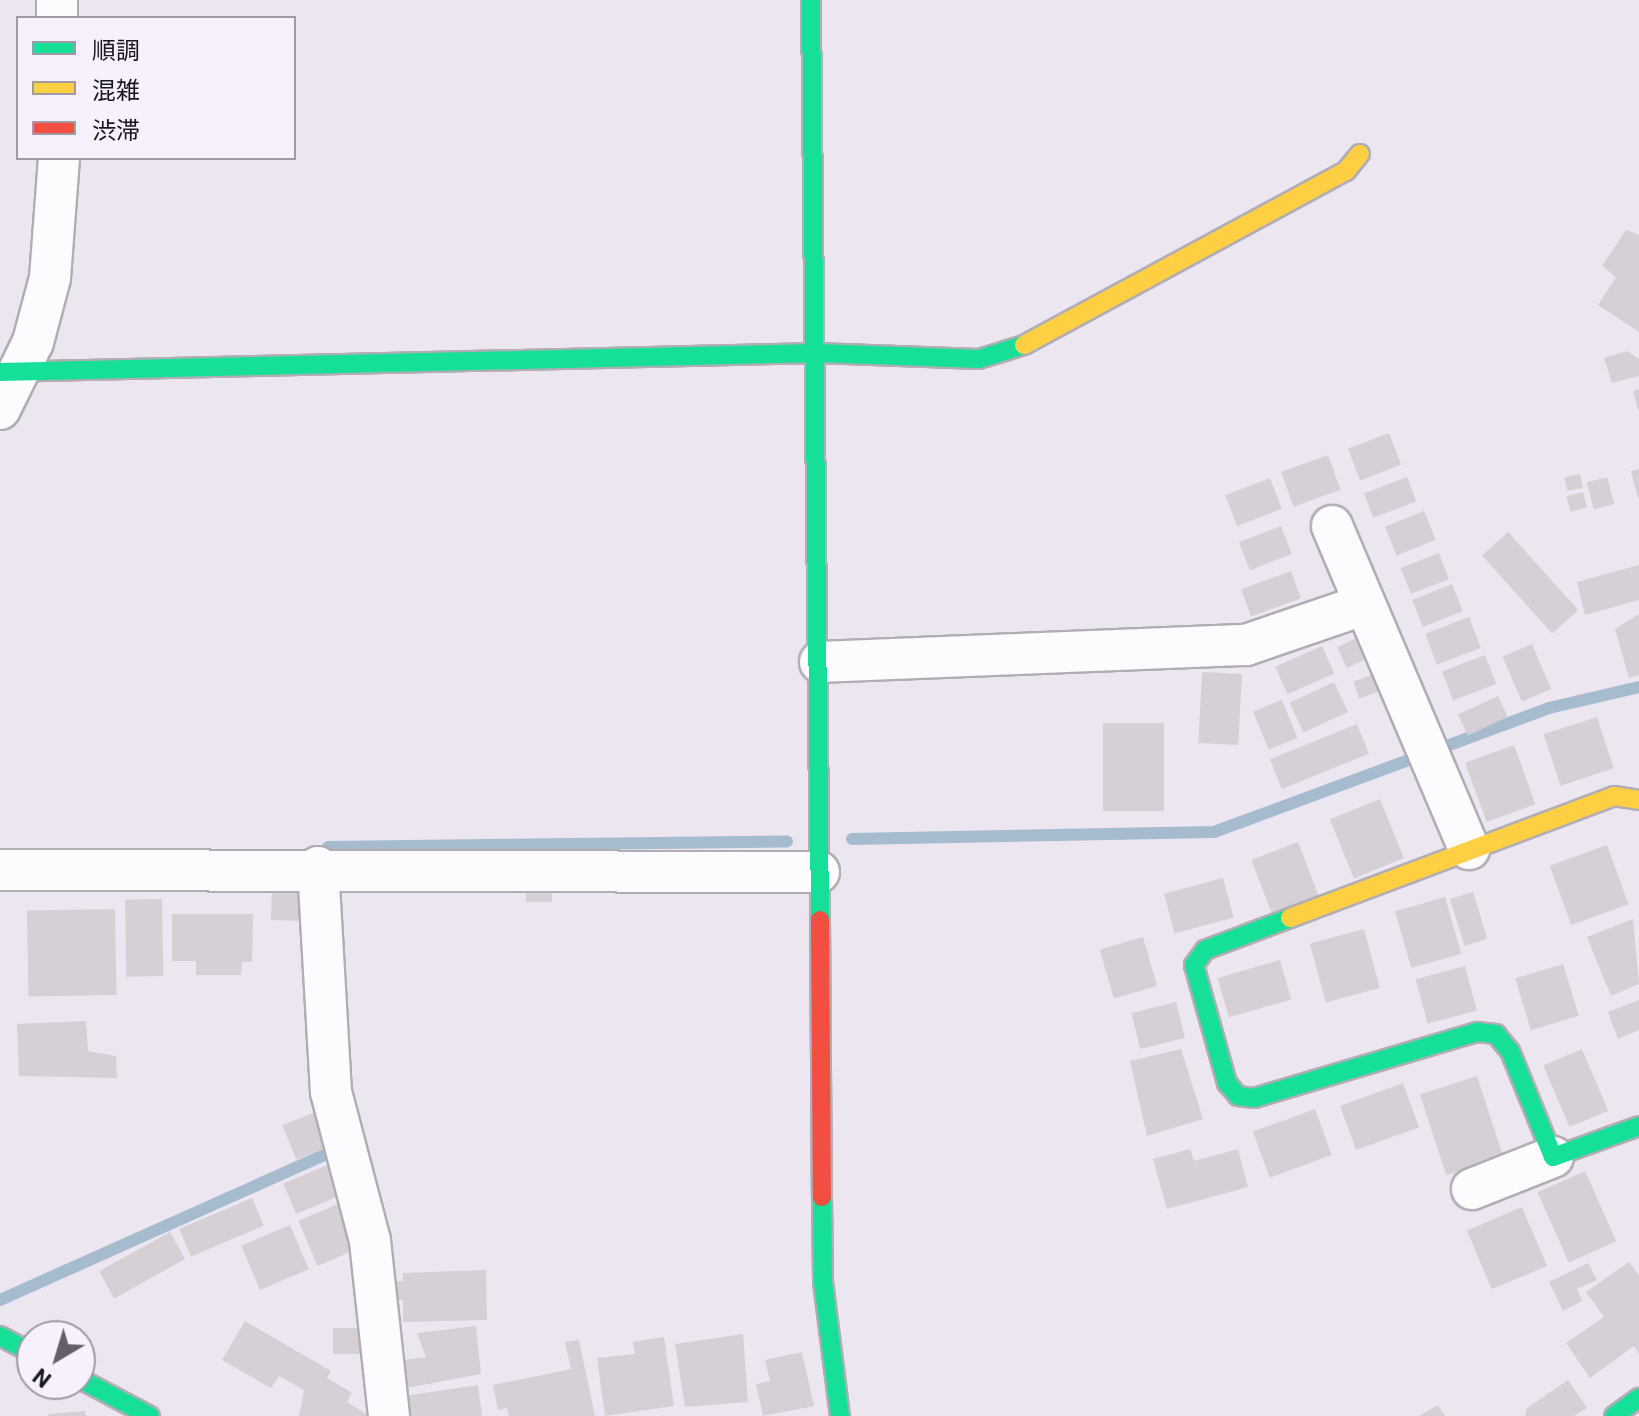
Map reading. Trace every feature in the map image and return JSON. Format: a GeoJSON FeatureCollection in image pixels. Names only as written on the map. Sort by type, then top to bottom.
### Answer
{"type":"FeatureCollection","features":[{"type":"Feature","properties":{"kind":"street"},"geometry":{"type":"LineString","coordinates":[[811,0],[820,662],[823,1282],[840,1416]]}},
{"type":"Feature","properties":{"kind":"street"},"geometry":{"type":"LineString","coordinates":[[10,372],[52,366],[817,353],[979,359],[1018,348],[1346,171],[1360,154]]}},
{"type":"Feature","properties":{"kind":"street"},"geometry":{"type":"LineString","coordinates":[[0,409],[10,372],[50,278],[59,160]]}},
{"type":"Feature","properties":{"kind":"street"},"geometry":{"type":"LineString","coordinates":[[1332,526],[1469,849]]}},
{"type":"Feature","properties":{"kind":"street"},"geometry":{"type":"LineString","coordinates":[[820,662],[1246,645],[1363,605]]}},
{"type":"Feature","properties":{"kind":"street"},"geometry":{"type":"LineString","coordinates":[[1553,1157],[1496,1034],[1477,1032],[1254,1098],[1238,1096],[1227,1083],[1194,965],[1205,950],[1469,849],[1614,796],[1639,800]]}},
{"type":"Feature","properties":{"kind":"street"},"geometry":{"type":"LineString","coordinates":[[0,870],[318,867],[819,872]]}},
{"type":"Feature","properties":{"kind":"street"},"geometry":{"type":"LineString","coordinates":[[318,867],[331,1092],[370,1241],[389,1416]]}},
{"type":"Feature","properties":{"kind":"street"},"geometry":{"type":"LineString","coordinates":[[1472,1189],[1639,1126]]}},
{"type":"Feature","properties":{"kind":"street"},"geometry":{"type":"LineString","coordinates":[[96,1387],[150,1416]]}},
{"type":"Feature","properties":{"kind":"street"},"geometry":{"type":"LineString","coordinates":[[1614,1416],[1639,1398]]}},
{"type":"Feature","properties":{"kind":"building"},"geometry":{"type":"Polygon","coordinates":[[[1626,230],[1639,235],[1639,332],[1598,305],[1616,277],[1602,266],[1626,230]]]}},
{"type":"Feature","properties":{"kind":"building"},"geometry":{"type":"Polygon","coordinates":[[[1627,351],[1639,359],[1639,376],[1612,383],[1604,358],[1627,351]]]}},
{"type":"Feature","properties":{"kind":"building"},"geometry":{"type":"Polygon","coordinates":[[[1639,389],[1639,410],[1638,410],[1633,391],[1639,389]]]}},
{"type":"Feature","properties":{"kind":"building"},"geometry":{"type":"Polygon","coordinates":[[[1389,433],[1401,465],[1360,481],[1348,449],[1389,433]]]}},
{"type":"Feature","properties":{"kind":"building"},"geometry":{"type":"Polygon","coordinates":[[[1328,455],[1341,490],[1294,507],[1281,472],[1328,455]]]}},
{"type":"Feature","properties":{"kind":"building"},"geometry":{"type":"Polygon","coordinates":[[[1639,469],[1639,498],[1638,498],[1631,471],[1639,469]]]}},
{"type":"Feature","properties":{"kind":"building"},"geometry":{"type":"Polygon","coordinates":[[[1580,474],[1583,488],[1567,491],[1564,477],[1580,474]]]}},
{"type":"Feature","properties":{"kind":"building"},"geometry":{"type":"Polygon","coordinates":[[[1407,477],[1416,501],[1373,518],[1364,493],[1407,477]]]}},
{"type":"Feature","properties":{"kind":"building"},"geometry":{"type":"Polygon","coordinates":[[[1607,477],[1614,504],[1594,509],[1587,482],[1607,477]]]}},
{"type":"Feature","properties":{"kind":"building"},"geometry":{"type":"Polygon","coordinates":[[[1270,478],[1282,509],[1237,526],[1225,495],[1270,478]]]}},
{"type":"Feature","properties":{"kind":"building"},"geometry":{"type":"Polygon","coordinates":[[[1583,492],[1587,508],[1570,512],[1567,496],[1583,492]]]}},
{"type":"Feature","properties":{"kind":"building"},"geometry":{"type":"Polygon","coordinates":[[[1424,511],[1436,540],[1397,555],[1385,527],[1424,511]]]}},
{"type":"Feature","properties":{"kind":"building"},"geometry":{"type":"Polygon","coordinates":[[[1281,526],[1292,554],[1250,570],[1239,542],[1281,526]]]}},
{"type":"Feature","properties":{"kind":"building"},"geometry":{"type":"Polygon","coordinates":[[[1508,532],[1578,610],[1552,633],[1482,555],[1508,532]]]}},
{"type":"Feature","properties":{"kind":"building"},"geometry":{"type":"Polygon","coordinates":[[[1439,553],[1449,579],[1411,594],[1401,568],[1439,553]]]}},
{"type":"Feature","properties":{"kind":"building"},"geometry":{"type":"Polygon","coordinates":[[[1639,565],[1639,600],[1585,615],[1577,582],[1639,565]]]}},
{"type":"Feature","properties":{"kind":"building"},"geometry":{"type":"Polygon","coordinates":[[[1291,571],[1301,598],[1251,616],[1241,589],[1291,571]]]}},
{"type":"Feature","properties":{"kind":"building"},"geometry":{"type":"Polygon","coordinates":[[[1452,584],[1463,611],[1423,627],[1412,600],[1452,584]]]}},
{"type":"Feature","properties":{"kind":"building"},"geometry":{"type":"Polygon","coordinates":[[[1639,614],[1639,675],[1629,678],[1615,629],[1639,614]]]}},
{"type":"Feature","properties":{"kind":"building"},"geometry":{"type":"Polygon","coordinates":[[[1469,617],[1481,648],[1437,665],[1425,634],[1469,617]]]}},
{"type":"Feature","properties":{"kind":"building"},"geometry":{"type":"Polygon","coordinates":[[[1359,637],[1369,658],[1347,668],[1337,647],[1359,637]]]}},
{"type":"Feature","properties":{"kind":"building"},"geometry":{"type":"Polygon","coordinates":[[[1532,644],[1551,689],[1522,702],[1503,657],[1532,644]]]}},
{"type":"Feature","properties":{"kind":"building"},"geometry":{"type":"Polygon","coordinates":[[[1322,646],[1334,673],[1288,694],[1275,667],[1322,646]]]}},
{"type":"Feature","properties":{"kind":"building"},"geometry":{"type":"Polygon","coordinates":[[[1485,655],[1496,684],[1453,700],[1442,671],[1485,655]]]}},
{"type":"Feature","properties":{"kind":"building"},"geometry":{"type":"Polygon","coordinates":[[[1202,672],[1242,674],[1238,745],[1198,743],[1202,672]]]}},
{"type":"Feature","properties":{"kind":"building"},"geometry":{"type":"Polygon","coordinates":[[[1375,674],[1381,691],[1359,699],[1353,681],[1375,674]]]}},
{"type":"Feature","properties":{"kind":"building"},"geometry":{"type":"Polygon","coordinates":[[[1334,682],[1348,712],[1304,733],[1290,703],[1334,682]]]}},
{"type":"Feature","properties":{"kind":"building"},"geometry":{"type":"Polygon","coordinates":[[[1498,696],[1508,717],[1468,735],[1458,715],[1498,696]]]}},
{"type":"Feature","properties":{"kind":"building"},"geometry":{"type":"Polygon","coordinates":[[[1282,700],[1297,738],[1269,750],[1253,712],[1282,700]]]}},
{"type":"Feature","properties":{"kind":"building"},"geometry":{"type":"Polygon","coordinates":[[[1597,717],[1614,768],[1560,786],[1544,734],[1597,717]]]}},
{"type":"Feature","properties":{"kind":"building"},"geometry":{"type":"Polygon","coordinates":[[[1103,723],[1164,723],[1164,811],[1103,811],[1103,723]]]}},
{"type":"Feature","properties":{"kind":"building"},"geometry":{"type":"Polygon","coordinates":[[[1357,724],[1369,754],[1282,789],[1270,759],[1357,724]]]}},
{"type":"Feature","properties":{"kind":"building"},"geometry":{"type":"Polygon","coordinates":[[[1514,745],[1536,804],[1487,822],[1465,763],[1514,745]]]}},
{"type":"Feature","properties":{"kind":"building"},"geometry":{"type":"Polygon","coordinates":[[[1380,799],[1404,858],[1354,879],[1330,819],[1380,799]]]}},
{"type":"Feature","properties":{"kind":"building"},"geometry":{"type":"Polygon","coordinates":[[[1298,842],[1318,895],[1272,913],[1251,860],[1298,842]]]}},
{"type":"Feature","properties":{"kind":"building"},"geometry":{"type":"Polygon","coordinates":[[[1607,845],[1629,904],[1571,925],[1550,866],[1607,845]]]}},
{"type":"Feature","properties":{"kind":"building"},"geometry":{"type":"Polygon","coordinates":[[[1223,878],[1234,918],[1175,933],[1164,894],[1223,878]]]}},
{"type":"Feature","properties":{"kind":"building"},"geometry":{"type":"Polygon","coordinates":[[[526,882],[552,882],[552,902],[526,902],[526,882]]]}},
{"type":"Feature","properties":{"kind":"building"},"geometry":{"type":"Polygon","coordinates":[[[272,889],[304,890],[303,921],[271,920],[272,889]]]}},
{"type":"Feature","properties":{"kind":"building"},"geometry":{"type":"Polygon","coordinates":[[[1473,892],[1487,939],[1464,946],[1450,899],[1473,892]]]}},
{"type":"Feature","properties":{"kind":"building"},"geometry":{"type":"Polygon","coordinates":[[[1445,897],[1461,954],[1411,968],[1395,911],[1445,897]]]}},
{"type":"Feature","properties":{"kind":"building"},"geometry":{"type":"Polygon","coordinates":[[[162,899],[163,976],[126,977],[125,900],[162,899]]]}},
{"type":"Feature","properties":{"kind":"building"},"geometry":{"type":"Polygon","coordinates":[[[115,909],[117,995],[29,997],[27,911],[115,909]]]}},
{"type":"Feature","properties":{"kind":"building"},"geometry":{"type":"Polygon","coordinates":[[[172,914],[253,914],[252,962],[242,962],[241,975],[196,975],[196,961],[172,961],[172,914]]]}},
{"type":"Feature","properties":{"kind":"building"},"geometry":{"type":"Polygon","coordinates":[[[1633,919],[1639,984],[1611,996],[1587,937],[1633,919]]]}},
{"type":"Feature","properties":{"kind":"building"},"geometry":{"type":"Polygon","coordinates":[[[1364,929],[1380,988],[1326,1002],[1310,943],[1364,929]]]}},
{"type":"Feature","properties":{"kind":"building"},"geometry":{"type":"Polygon","coordinates":[[[1143,937],[1157,986],[1114,998],[1100,949],[1143,937]]]}},
{"type":"Feature","properties":{"kind":"building"},"geometry":{"type":"Polygon","coordinates":[[[1280,960],[1291,999],[1229,1017],[1218,978],[1280,960]]]}},
{"type":"Feature","properties":{"kind":"building"},"geometry":{"type":"Polygon","coordinates":[[[1563,964],[1579,1016],[1531,1030],[1515,979],[1563,964]]]}},
{"type":"Feature","properties":{"kind":"building"},"geometry":{"type":"Polygon","coordinates":[[[1465,966],[1477,1010],[1428,1024],[1416,979],[1465,966]]]}},
{"type":"Feature","properties":{"kind":"building"},"geometry":{"type":"Polygon","coordinates":[[[1639,1000],[1639,1030],[1618,1039],[1608,1012],[1639,1000]]]}},
{"type":"Feature","properties":{"kind":"building"},"geometry":{"type":"Polygon","coordinates":[[[1176,1002],[1185,1038],[1140,1049],[1131,1013],[1176,1002]]]}},
{"type":"Feature","properties":{"kind":"building"},"geometry":{"type":"Polygon","coordinates":[[[86,1021],[88,1051],[116,1056],[117,1078],[19,1076],[17,1024],[86,1021]]]}},
{"type":"Feature","properties":{"kind":"building"},"geometry":{"type":"Polygon","coordinates":[[[1181,1049],[1203,1119],[1147,1136],[1130,1061],[1181,1049]]]}},
{"type":"Feature","properties":{"kind":"building"},"geometry":{"type":"Polygon","coordinates":[[[1582,1049],[1608,1111],[1570,1127],[1543,1065],[1582,1049]]]}},
{"type":"Feature","properties":{"kind":"building"},"geometry":{"type":"Polygon","coordinates":[[[1477,1076],[1503,1157],[1446,1175],[1420,1095],[1477,1076]]]}},
{"type":"Feature","properties":{"kind":"building"},"geometry":{"type":"Polygon","coordinates":[[[1403,1083],[1419,1127],[1356,1150],[1340,1106],[1403,1083]]]}},
{"type":"Feature","properties":{"kind":"building"},"geometry":{"type":"Polygon","coordinates":[[[1315,1109],[1332,1155],[1270,1178],[1253,1132],[1315,1109]]]}},
{"type":"Feature","properties":{"kind":"building"},"geometry":{"type":"Polygon","coordinates":[[[313,1113],[327,1147],[296,1160],[282,1125],[313,1113]]]}},
{"type":"Feature","properties":{"kind":"building"},"geometry":{"type":"Polygon","coordinates":[[[1190,1149],[1194,1161],[1238,1149],[1248,1187],[1167,1209],[1153,1159],[1190,1149]]]}},
{"type":"Feature","properties":{"kind":"building"},"geometry":{"type":"Polygon","coordinates":[[[332,1163],[345,1193],[296,1214],[283,1184],[332,1163]]]}},
{"type":"Feature","properties":{"kind":"building"},"geometry":{"type":"Polygon","coordinates":[[[1585,1171],[1616,1241],[1569,1262],[1537,1192],[1585,1171]]]}},
{"type":"Feature","properties":{"kind":"building"},"geometry":{"type":"Polygon","coordinates":[[[252,1198],[264,1226],[191,1256],[179,1229],[252,1198]]]}},
{"type":"Feature","properties":{"kind":"building"},"geometry":{"type":"Polygon","coordinates":[[[338,1204],[357,1249],[318,1266],[298,1221],[338,1204]]]}},
{"type":"Feature","properties":{"kind":"building"},"geometry":{"type":"Polygon","coordinates":[[[1522,1207],[1547,1266],[1492,1289],[1467,1230],[1522,1207]]]}},
{"type":"Feature","properties":{"kind":"building"},"geometry":{"type":"Polygon","coordinates":[[[290,1225],[309,1269],[260,1290],[241,1246],[290,1225]]]}},
{"type":"Feature","properties":{"kind":"building"},"geometry":{"type":"Polygon","coordinates":[[[170,1232],[185,1259],[114,1298],[99,1271],[170,1232]]]}},
{"type":"Feature","properties":{"kind":"building"},"geometry":{"type":"Polygon","coordinates":[[[1629,1262],[1639,1276],[1639,1354],[1634,1346],[1590,1378],[1566,1343],[1604,1317],[1586,1292],[1629,1262]]]}},
{"type":"Feature","properties":{"kind":"building"},"geometry":{"type":"Polygon","coordinates":[[[1588,1263],[1597,1280],[1577,1289],[1582,1301],[1563,1311],[1549,1282],[1588,1263]]]}},
{"type":"Feature","properties":{"kind":"building"},"geometry":{"type":"Polygon","coordinates":[[[486,1270],[487,1320],[403,1322],[403,1300],[385,1301],[385,1282],[403,1281],[403,1273],[486,1270]]]}},
{"type":"Feature","properties":{"kind":"building"},"geometry":{"type":"Polygon","coordinates":[[[245,1321],[331,1371],[327,1378],[352,1393],[347,1402],[370,1416],[299,1416],[304,1390],[279,1376],[271,1388],[222,1360],[245,1321]]]}},
{"type":"Feature","properties":{"kind":"building"},"geometry":{"type":"Polygon","coordinates":[[[476,1326],[481,1374],[406,1388],[403,1360],[426,1357],[417,1333],[476,1326]]]}},
{"type":"Feature","properties":{"kind":"building"},"geometry":{"type":"Polygon","coordinates":[[[333,1328],[362,1328],[362,1354],[333,1354],[333,1328]]]}},
{"type":"Feature","properties":{"kind":"building"},"geometry":{"type":"Polygon","coordinates":[[[743,1334],[748,1402],[685,1407],[675,1344],[743,1334]]]}},
{"type":"Feature","properties":{"kind":"building"},"geometry":{"type":"Polygon","coordinates":[[[664,1337],[674,1406],[605,1416],[597,1358],[635,1354],[633,1342],[664,1337]]]}},
{"type":"Feature","properties":{"kind":"building"},"geometry":{"type":"Polygon","coordinates":[[[579,1340],[595,1416],[509,1416],[507,1408],[498,1410],[493,1385],[571,1369],[565,1342],[579,1340]]]}},
{"type":"Feature","properties":{"kind":"building"},"geometry":{"type":"Polygon","coordinates":[[[802,1352],[814,1406],[763,1416],[756,1384],[770,1381],[765,1360],[802,1352]]]}},
{"type":"Feature","properties":{"kind":"building"},"geometry":{"type":"Polygon","coordinates":[[[1568,1380],[1587,1408],[1574,1416],[1525,1416],[1527,1408],[1568,1380]]]}},
{"type":"Feature","properties":{"kind":"building"},"geometry":{"type":"Polygon","coordinates":[[[478,1385],[482,1416],[408,1416],[404,1396],[478,1385]]]}},
{"type":"Feature","properties":{"kind":"building"},"geometry":{"type":"Polygon","coordinates":[[[1438,1405],[1445,1416],[1419,1416],[1438,1405]]]}},
{"type":"Feature","properties":{"kind":"building"},"geometry":{"type":"Polygon","coordinates":[[[85,1411],[86,1416],[48,1416],[48,1414],[85,1411]]]}},
{"type":"Feature","properties":{"kind":"waterway"},"geometry":{"type":"LineString","coordinates":[[852,839],[1214,832],[1549,708],[1639,687]]}},
{"type":"Feature","properties":{"kind":"waterway"},"geometry":{"type":"LineString","coordinates":[[328,847],[787,841]]}},
{"type":"Feature","properties":{"kind":"waterway"},"geometry":{"type":"LineString","coordinates":[[0,1300],[331,1152]]}},
{"type":"Feature","properties":{"kind":"traffic: fast"},"geometry":{"type":"LineString","coordinates":[[811,0],[820,920]]}},
{"type":"Feature","properties":{"kind":"traffic: fast"},"geometry":{"type":"LineString","coordinates":[[0,372],[817,353],[979,359],[1024,345]]}},
{"type":"Feature","properties":{"kind":"traffic: fast"},"geometry":{"type":"LineString","coordinates":[[1290,918],[1205,950],[1194,965],[1227,1083],[1238,1096],[1254,1098],[1477,1032],[1496,1034],[1510,1051],[1553,1157],[1639,1126]]}},
{"type":"Feature","properties":{"kind":"traffic: fast"},"geometry":{"type":"LineString","coordinates":[[822,1197],[823,1282],[840,1416]]}},
{"type":"Feature","properties":{"kind":"traffic: fast"},"geometry":{"type":"LineString","coordinates":[[0,1336],[16,1344]]}},
{"type":"Feature","properties":{"kind":"traffic: fast"},"geometry":{"type":"LineString","coordinates":[[96,1387],[150,1416]]}},
{"type":"Feature","properties":{"kind":"traffic: fast"},"geometry":{"type":"LineString","coordinates":[[1614,1416],[1639,1398]]}},
{"type":"Feature","properties":{"kind":"traffic: slow"},"geometry":{"type":"LineString","coordinates":[[1024,345],[1346,171],[1360,154]]}},
{"type":"Feature","properties":{"kind":"traffic: slow"},"geometry":{"type":"LineString","coordinates":[[1290,918],[1614,796],[1639,800]]}},
{"type":"Feature","properties":{"kind":"traffic: jam"},"geometry":{"type":"LineString","coordinates":[[820,920],[822,1197]]}}]}
